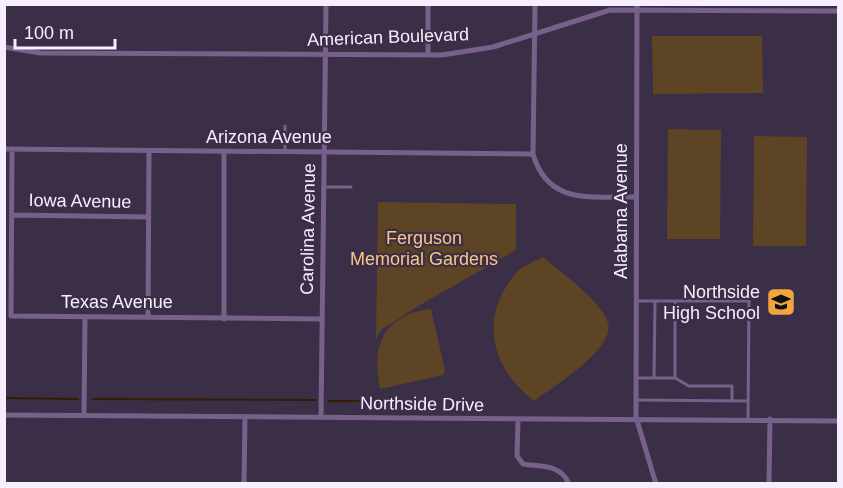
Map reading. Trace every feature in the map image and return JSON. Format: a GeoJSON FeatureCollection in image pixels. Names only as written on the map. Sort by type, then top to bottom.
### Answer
{"type":"FeatureCollection","features":[{"type":"Feature","properties":{"kind":"street","name":"Carolina Avenue"},"geometry":{"type":"LineString","coordinates":[[321,418],[326,4]]}},
{"type":"Feature","properties":{"kind":"street"},"geometry":{"type":"LineString","coordinates":[[428,4],[428,54]]}},
{"type":"Feature","properties":{"kind":"street"},"geometry":{"type":"LineString","coordinates":[[535,4],[533,154],[542,176],[562,192],[578,195],[636,197]]}},
{"type":"Feature","properties":{"kind":"street"},"geometry":{"type":"LineString","coordinates":[[754,4],[754,12]]}},
{"type":"Feature","properties":{"kind":"street","name":"American Boulevard"},"geometry":{"type":"LineString","coordinates":[[4,47],[40,53],[326,55],[460,53],[535,34],[610,10],[638,7],[754,12],[838,11]]}},
{"type":"Feature","properties":{"kind":"street","name":"Alabama Avenue"},"geometry":{"type":"LineString","coordinates":[[638,7],[636,417],[656,483]]}},
{"type":"Feature","properties":{"kind":"street","name":"Arizona Avenue"},"geometry":{"type":"LineString","coordinates":[[4,149],[533,154]]}},
{"type":"Feature","properties":{"kind":"street"},"geometry":{"type":"LineString","coordinates":[[12,149],[12,215]]}},
{"type":"Feature","properties":{"kind":"street"},"geometry":{"type":"LineString","coordinates":[[148,317],[149,151]]}},
{"type":"Feature","properties":{"kind":"street"},"geometry":{"type":"LineString","coordinates":[[224,152],[224,319]]}},
{"type":"Feature","properties":{"kind":"street","name":"Iowa Avenue"},"geometry":{"type":"LineString","coordinates":[[12,215],[148,217]]}},
{"type":"Feature","properties":{"kind":"street","name":"Texas Avenue"},"geometry":{"type":"LineString","coordinates":[[12,215],[11,316],[322,320]]}},
{"type":"Feature","properties":{"kind":"street"},"geometry":{"type":"LineString","coordinates":[[84,416],[85,317]]}},
{"type":"Feature","properties":{"kind":"street","name":"Northside Drive"},"geometry":{"type":"LineString","coordinates":[[4,415],[518,420],[636,417],[838,421]]}},
{"type":"Feature","properties":{"kind":"street"},"geometry":{"type":"LineString","coordinates":[[244,483],[245,417]]}},
{"type":"Feature","properties":{"kind":"street"},"geometry":{"type":"LineString","coordinates":[[769,483],[770,419]]}},
{"type":"Feature","properties":{"kind":"street"},"geometry":{"type":"LineString","coordinates":[[518,420],[517,456],[523,464],[549,466],[561,472],[569,483]]}},
{"type":"Feature","properties":{"kind":"lane"},"geometry":{"type":"LineString","coordinates":[[285,126],[285,152]]}},
{"type":"Feature","properties":{"kind":"lane"},"geometry":{"type":"LineString","coordinates":[[323,187],[351,187]]}},
{"type":"Feature","properties":{"kind":"lane"},"geometry":{"type":"LineString","coordinates":[[636,301],[749,301],[748,419]]}},
{"type":"Feature","properties":{"kind":"lane"},"geometry":{"type":"LineString","coordinates":[[654,378],[655,301]]}},
{"type":"Feature","properties":{"kind":"lane"},"geometry":{"type":"LineString","coordinates":[[675,301],[675,378]]}},
{"type":"Feature","properties":{"kind":"lane"},"geometry":{"type":"LineString","coordinates":[[636,378],[675,378],[688,386],[732,386],[732,401]]}},
{"type":"Feature","properties":{"kind":"lane"},"geometry":{"type":"LineString","coordinates":[[636,400],[748,401]]}},
{"type":"Feature","properties":{"kind":"green space"},"geometry":{"type":"Polygon","coordinates":[[[652,36],[762,36],[763,93],[653,94],[652,36]]]}},
{"type":"Feature","properties":{"kind":"green space"},"geometry":{"type":"Polygon","coordinates":[[[668,129],[721,130],[720,239],[667,239],[668,129]]]}},
{"type":"Feature","properties":{"kind":"green space"},"geometry":{"type":"Polygon","coordinates":[[[754,136],[807,137],[806,246],[753,246],[754,136]]]}},
{"type":"Feature","properties":{"kind":"green space","name":"Ferguson Memorial Gardens"},"geometry":{"type":"Polygon","coordinates":[[[378,202],[516,204],[516,250],[415,308],[381,330],[376,339],[378,202]]]}},
{"type":"Feature","properties":{"kind":"green space"},"geometry":{"type":"Polygon","coordinates":[[[543,257],[580,287],[597,305],[608,323],[608,333],[593,355],[534,401],[519,388],[499,358],[494,325],[497,307],[504,290],[516,273],[543,257]]]}},
{"type":"Feature","properties":{"kind":"green space"},"geometry":{"type":"Polygon","coordinates":[[[431,309],[445,370],[443,375],[380,389],[377,359],[384,335],[402,318],[415,312],[431,309]]]}},
{"type":"Feature","properties":{"kind":"waterway"},"geometry":{"type":"LineString","coordinates":[[4,398],[78,399]]}},
{"type":"Feature","properties":{"kind":"waterway"},"geometry":{"type":"LineString","coordinates":[[93,399],[316,400]]}},
{"type":"Feature","properties":{"kind":"waterway"},"geometry":{"type":"LineString","coordinates":[[329,401],[369,401]]}},
{"type":"Feature","properties":{"kind":"place","name":"Northside High School"},"geometry":{"type":"Point","coordinates":[781,302]}}]}
